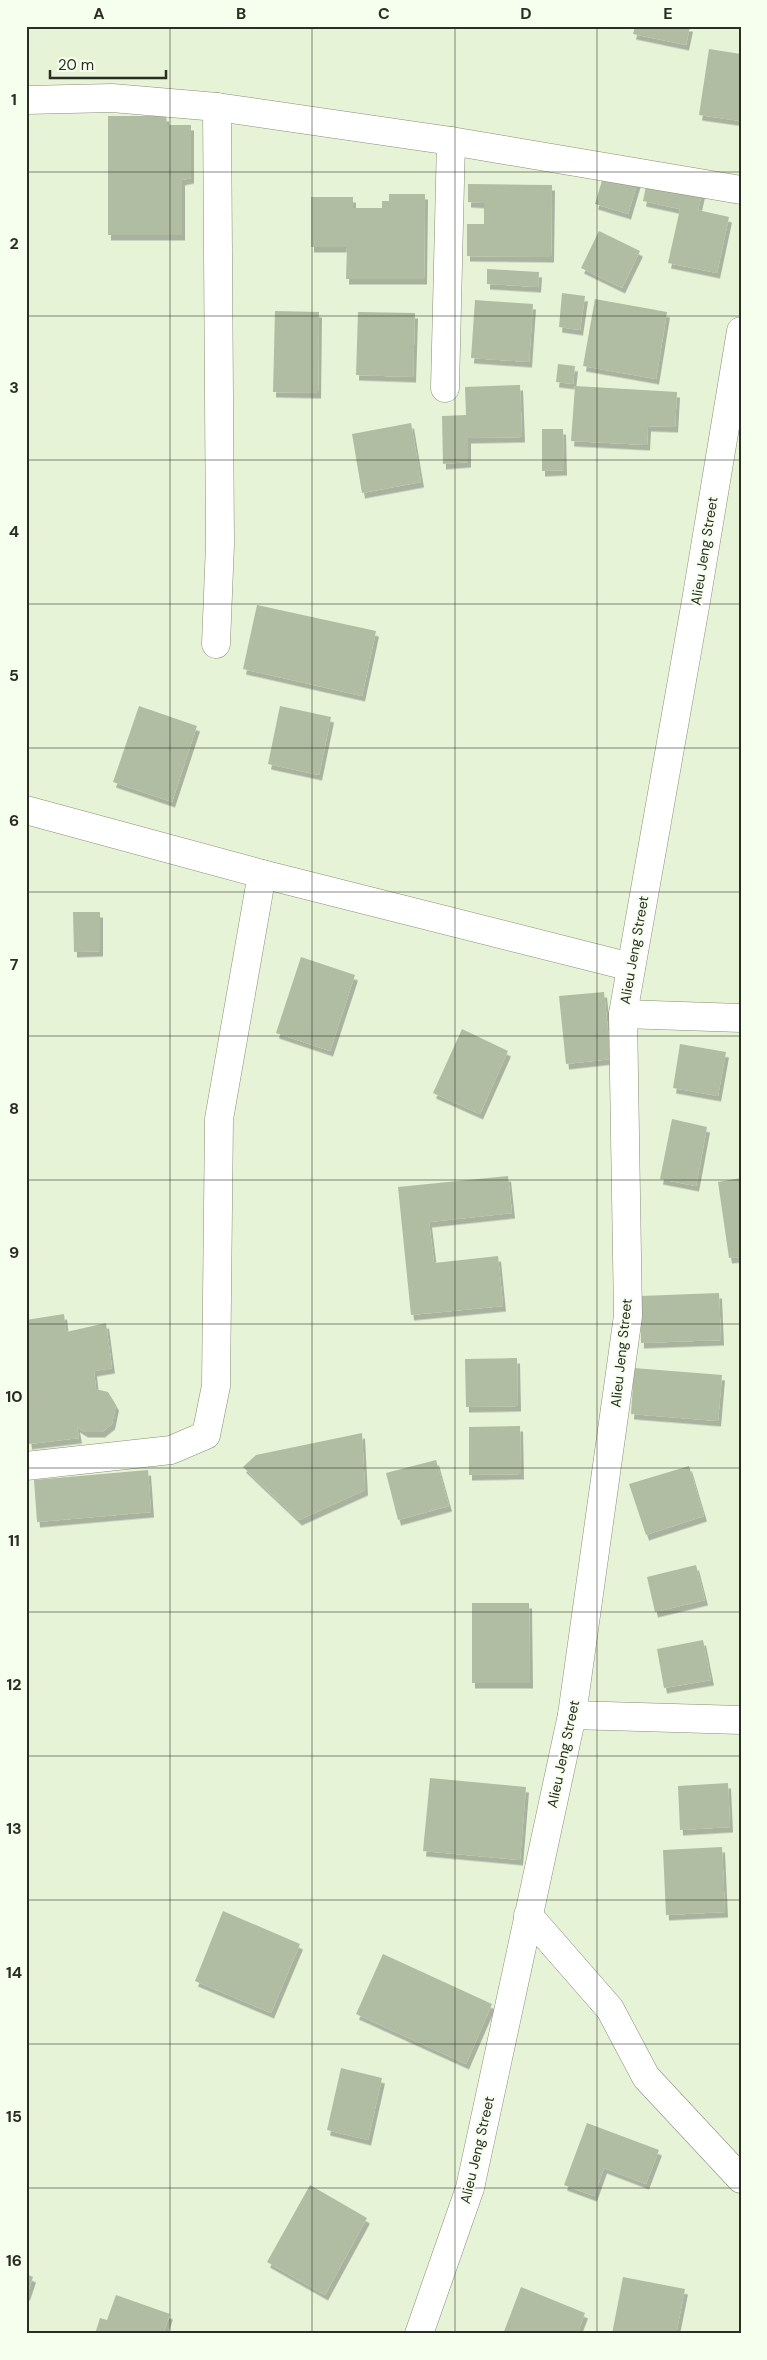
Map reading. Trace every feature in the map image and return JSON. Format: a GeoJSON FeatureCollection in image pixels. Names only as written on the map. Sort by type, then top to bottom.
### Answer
{"type":"FeatureCollection","features":[{"type":"Feature","properties":{"kind":"street"},"geometry":{"type":"LineString","coordinates":[[26,100],[112,98],[217,108],[451,141],[741,190]]}},
{"type":"Feature","properties":{"kind":"street"},"geometry":{"type":"LineString","coordinates":[[216,644],[220,544],[217,108]]}},
{"type":"Feature","properties":{"kind":"street"},"geometry":{"type":"LineString","coordinates":[[445,388],[451,141]]}},
{"type":"Feature","properties":{"kind":"street","name":"Alieu Jeng Street"},"geometry":{"type":"LineString","coordinates":[[420,2334],[470,2188],[572,1715],[628,1316],[623,1014],[741,331]]}},
{"type":"Feature","properties":{"kind":"street"},"geometry":{"type":"LineString","coordinates":[[26,810],[262,874],[631,967]]}},
{"type":"Feature","properties":{"kind":"street"},"geometry":{"type":"LineString","coordinates":[[26,1466],[171,1450],[206,1435],[216,1386],[219,1119],[262,874]]}},
{"type":"Feature","properties":{"kind":"street"},"geometry":{"type":"LineString","coordinates":[[623,1014],[741,1018]]}},
{"type":"Feature","properties":{"kind":"street"},"geometry":{"type":"LineString","coordinates":[[572,1715],[741,1720]]}},
{"type":"Feature","properties":{"kind":"street"},"geometry":{"type":"LineString","coordinates":[[528,1915],[610,2010],[646,2077],[741,2179]]}},
{"type":"Feature","properties":{"kind":"building"},"geometry":{"type":"Polygon","coordinates":[[[635,26],[690,26],[686,45],[633,34],[635,26]]]}},
{"type":"Feature","properties":{"kind":"building"},"geometry":{"type":"Polygon","coordinates":[[[709,49],[741,54],[741,121],[699,115],[709,49]]]}},
{"type":"Feature","properties":{"kind":"building"},"geometry":{"type":"Polygon","coordinates":[[[108,116],[166,116],[167,125],[191,125],[191,178],[182,180],[182,235],[108,235],[108,116]]]}},
{"type":"Feature","properties":{"kind":"building"},"geometry":{"type":"Polygon","coordinates":[[[606,167],[639,177],[628,214],[595,204],[606,167]]]}},
{"type":"Feature","properties":{"kind":"building"},"geometry":{"type":"Polygon","coordinates":[[[648,176],[703,188],[698,210],[729,217],[717,273],[668,263],[680,209],[643,201],[648,176]]]}},
{"type":"Feature","properties":{"kind":"building"},"geometry":{"type":"Polygon","coordinates":[[[468,184],[552,185],[551,257],[467,256],[467,224],[484,224],[484,203],[468,202],[468,184]]]}},
{"type":"Feature","properties":{"kind":"building"},"geometry":{"type":"Polygon","coordinates":[[[389,194],[425,194],[424,279],[346,279],[347,247],[311,247],[311,197],[353,197],[353,208],[382,208],[382,201],[389,201],[389,194]]]}},
{"type":"Feature","properties":{"kind":"building"},"geometry":{"type":"Polygon","coordinates":[[[599,231],[640,251],[622,288],[581,268],[599,231]]]}},
{"type":"Feature","properties":{"kind":"building"},"geometry":{"type":"Polygon","coordinates":[[[487,269],[539,272],[538,287],[487,284],[487,269]]]}},
{"type":"Feature","properties":{"kind":"building"},"geometry":{"type":"Polygon","coordinates":[[[562,293],[585,296],[580,330],[559,327],[562,293]]]}},
{"type":"Feature","properties":{"kind":"building"},"geometry":{"type":"Polygon","coordinates":[[[595,299],[667,312],[656,379],[583,366],[595,299]]]}},
{"type":"Feature","properties":{"kind":"building"},"geometry":{"type":"Polygon","coordinates":[[[475,300],[533,304],[529,362],[471,358],[475,300]]]}},
{"type":"Feature","properties":{"kind":"building"},"geometry":{"type":"Polygon","coordinates":[[[275,311],[319,312],[318,393],[273,392],[275,311]]]}},
{"type":"Feature","properties":{"kind":"building"},"geometry":{"type":"Polygon","coordinates":[[[358,312],[415,313],[413,377],[356,375],[358,312]]]}},
{"type":"Feature","properties":{"kind":"building"},"geometry":{"type":"Polygon","coordinates":[[[558,364],[575,366],[573,384],[556,382],[558,364]]]}},
{"type":"Feature","properties":{"kind":"building"},"geometry":{"type":"Polygon","coordinates":[[[520,385],[522,437],[468,438],[468,462],[443,464],[442,416],[466,415],[465,387],[520,385]]]}},
{"type":"Feature","properties":{"kind":"building"},"geometry":{"type":"Polygon","coordinates":[[[575,386],[677,392],[675,427],[648,426],[647,445],[571,441],[575,386]]]}},
{"type":"Feature","properties":{"kind":"building"},"geometry":{"type":"Polygon","coordinates":[[[411,423],[421,482],[362,493],[352,434],[411,423]]]}},
{"type":"Feature","properties":{"kind":"building"},"geometry":{"type":"Polygon","coordinates":[[[542,429],[563,429],[564,470],[542,471],[542,429]]]}},
{"type":"Feature","properties":{"kind":"building"},"geometry":{"type":"Polygon","coordinates":[[[257,605],[376,631],[362,696],[243,669],[257,605]]]}},
{"type":"Feature","properties":{"kind":"building"},"geometry":{"type":"Polygon","coordinates":[[[139,706],[197,726],[172,802],[113,782],[139,706]]]}},
{"type":"Feature","properties":{"kind":"building"},"geometry":{"type":"Polygon","coordinates":[[[280,706],[331,717],[319,775],[268,764],[280,706]]]}},
{"type":"Feature","properties":{"kind":"building"},"geometry":{"type":"Polygon","coordinates":[[[73,912],[100,912],[100,951],[74,952],[73,912]]]}},
{"type":"Feature","properties":{"kind":"building"},"geometry":{"type":"Polygon","coordinates":[[[301,957],[355,975],[330,1051],[276,1033],[301,957]]]}},
{"type":"Feature","properties":{"kind":"building"},"geometry":{"type":"Polygon","coordinates":[[[604,992],[611,1059],[566,1064],[559,996],[604,992]]]}},
{"type":"Feature","properties":{"kind":"building"},"geometry":{"type":"Polygon","coordinates":[[[462,1029],[508,1051],[480,1114],[433,1093],[462,1029]]]}},
{"type":"Feature","properties":{"kind":"building"},"geometry":{"type":"Polygon","coordinates":[[[680,1044],[726,1052],[718,1096],[673,1088],[680,1044]]]}},
{"type":"Feature","properties":{"kind":"building"},"geometry":{"type":"Polygon","coordinates":[[[672,1119],[707,1127],[696,1186],[660,1179],[672,1119]]]}},
{"type":"Feature","properties":{"kind":"building"},"geometry":{"type":"Polygon","coordinates":[[[508,1176],[512,1213],[429,1222],[434,1263],[498,1256],[503,1306],[411,1315],[398,1187],[508,1176]]]}},
{"type":"Feature","properties":{"kind":"building"},"geometry":{"type":"Polygon","coordinates":[[[741,1178],[741,1257],[729,1258],[718,1182],[741,1178]]]}},
{"type":"Feature","properties":{"kind":"building"},"geometry":{"type":"Polygon","coordinates":[[[719,1293],[721,1340],[641,1343],[640,1296],[719,1293]]]}},
{"type":"Feature","properties":{"kind":"building"},"geometry":{"type":"Polygon","coordinates":[[[64,1314],[66,1332],[106,1323],[112,1368],[94,1371],[96,1389],[108,1392],[116,1405],[112,1424],[102,1432],[85,1432],[77,1427],[79,1438],[29,1444],[26,1415],[26,1320],[64,1314]]]}},
{"type":"Feature","properties":{"kind":"building"},"geometry":{"type":"Polygon","coordinates":[[[517,1358],[518,1406],[466,1407],[465,1359],[517,1358]]]}},
{"type":"Feature","properties":{"kind":"building"},"geometry":{"type":"Polygon","coordinates":[[[634,1368],[722,1375],[718,1421],[631,1414],[634,1368]]]}},
{"type":"Feature","properties":{"kind":"building"},"geometry":{"type":"Polygon","coordinates":[[[520,1426],[521,1474],[469,1475],[469,1427],[520,1426]]]}},
{"type":"Feature","properties":{"kind":"building"},"geometry":{"type":"Polygon","coordinates":[[[362,1433],[365,1490],[299,1520],[243,1467],[256,1455],[362,1433]]]}},
{"type":"Feature","properties":{"kind":"building"},"geometry":{"type":"Polygon","coordinates":[[[436,1460],[449,1506],[398,1520],[386,1473],[436,1460]]]}},
{"type":"Feature","properties":{"kind":"building"},"geometry":{"type":"Polygon","coordinates":[[[689,1466],[704,1516],[646,1535],[629,1484],[689,1466]]]}},
{"type":"Feature","properties":{"kind":"building"},"geometry":{"type":"Polygon","coordinates":[[[148,1470],[151,1512],[37,1522],[34,1480],[148,1470]]]}},
{"type":"Feature","properties":{"kind":"building"},"geometry":{"type":"Polygon","coordinates":[[[696,1565],[705,1600],[655,1612],[647,1577],[696,1565]]]}},
{"type":"Feature","properties":{"kind":"building"},"geometry":{"type":"Polygon","coordinates":[[[472,1603],[529,1603],[530,1683],[472,1683],[472,1603]]]}},
{"type":"Feature","properties":{"kind":"building"},"geometry":{"type":"Polygon","coordinates":[[[703,1640],[711,1680],[664,1688],[657,1649],[703,1640]]]}},
{"type":"Feature","properties":{"kind":"building"},"geometry":{"type":"Polygon","coordinates":[[[430,1778],[526,1787],[520,1860],[423,1851],[430,1778]]]}},
{"type":"Feature","properties":{"kind":"building"},"geometry":{"type":"Polygon","coordinates":[[[728,1783],[730,1827],[680,1830],[678,1786],[728,1783]]]}},
{"type":"Feature","properties":{"kind":"building"},"geometry":{"type":"Polygon","coordinates":[[[722,1847],[725,1912],[666,1915],[663,1850],[722,1847]]]}},
{"type":"Feature","properties":{"kind":"building"},"geometry":{"type":"Polygon","coordinates":[[[223,1911],[300,1944],[271,2013],[195,1981],[223,1911]]]}},
{"type":"Feature","properties":{"kind":"building"},"geometry":{"type":"Polygon","coordinates":[[[383,1954],[492,2004],[466,2064],[356,2014],[383,1954]]]}},
{"type":"Feature","properties":{"kind":"building"},"geometry":{"type":"Polygon","coordinates":[[[341,2068],[382,2078],[368,2140],[327,2130],[341,2068]]]}},
{"type":"Feature","properties":{"kind":"building"},"geometry":{"type":"Polygon","coordinates":[[[587,2123],[659,2150],[646,2184],[604,2168],[594,2196],[564,2185],[587,2123]]]}},
{"type":"Feature","properties":{"kind":"building"},"geometry":{"type":"Polygon","coordinates":[[[310,2185],[367,2218],[325,2295],[267,2262],[310,2185]]]}},
{"type":"Feature","properties":{"kind":"building"},"geometry":{"type":"Polygon","coordinates":[[[26,2274],[33,2277],[27,2295],[26,2295],[26,2274]]]}},
{"type":"Feature","properties":{"kind":"building"},"geometry":{"type":"Polygon","coordinates":[[[623,2277],[685,2289],[676,2334],[612,2334],[623,2277]]]}},
{"type":"Feature","properties":{"kind":"building"},"geometry":{"type":"Polygon","coordinates":[[[521,2287],[585,2313],[577,2334],[503,2334],[521,2287]]]}},
{"type":"Feature","properties":{"kind":"building"},"geometry":{"type":"Polygon","coordinates":[[[116,2295],[170,2314],[163,2334],[95,2334],[100,2318],[107,2320],[116,2295]]]}}]}
